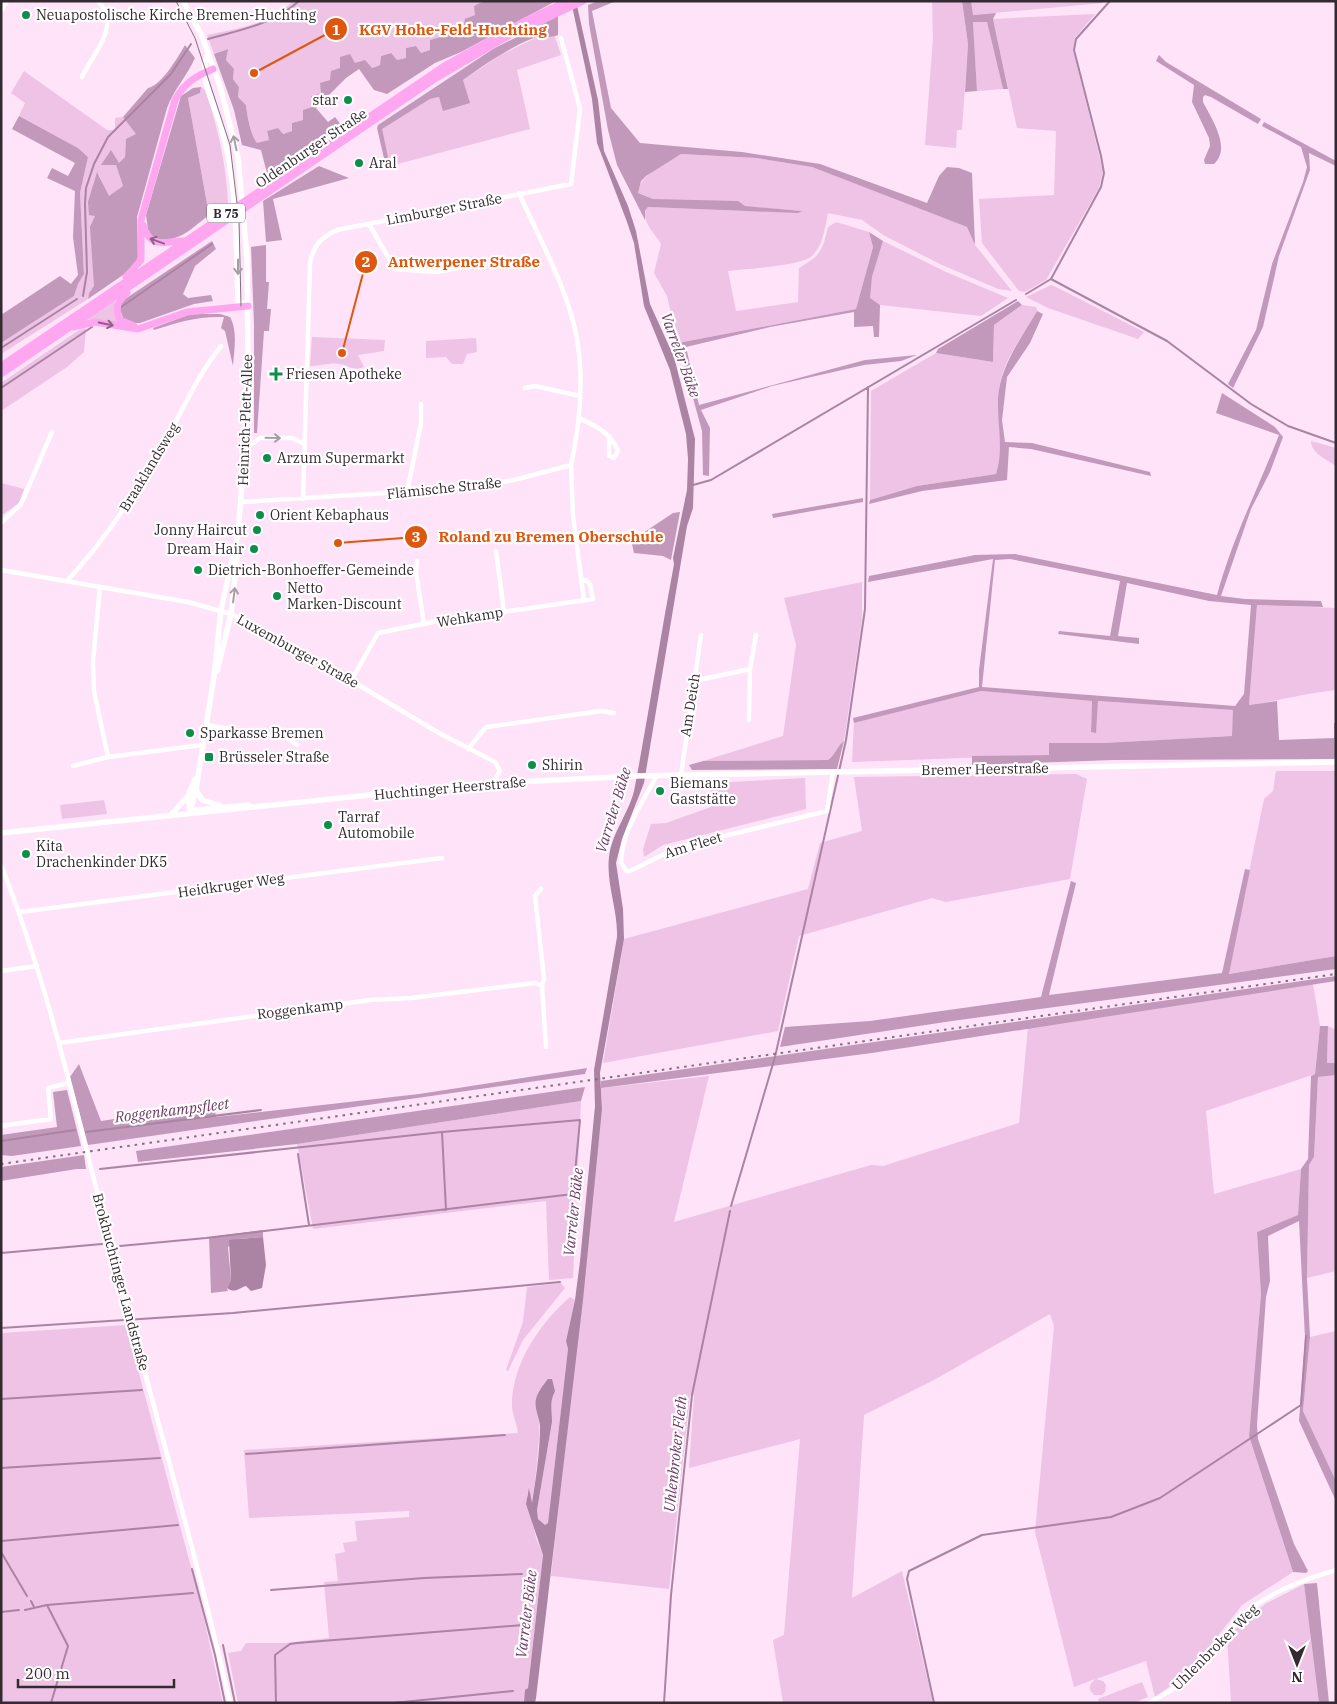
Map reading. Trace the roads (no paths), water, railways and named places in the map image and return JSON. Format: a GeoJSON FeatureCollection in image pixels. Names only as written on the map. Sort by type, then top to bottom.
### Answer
{"type":"FeatureCollection","features":[{"type":"Feature","properties":{"kind":"highway","name":"B 75"},"geometry":{"type":"LineString","coordinates":[[568,3],[583,1]]}},
{"type":"Feature","properties":{"kind":"highway","name":"Oldenburger Straße"},"geometry":{"type":"LineString","coordinates":[[1,366],[446,65],[500,34],[568,3]]}},
{"type":"Feature","properties":{"kind":"highway","name":"Oldenburger Straße"},"geometry":{"type":"LineString","coordinates":[[1,374],[433,80],[558,8]]}},
{"type":"Feature","properties":{"kind":"highway"},"geometry":{"type":"LineString","coordinates":[[112,291],[135,269],[141,260],[141,220],[175,100],[185,84],[213,69]]}},
{"type":"Feature","properties":{"kind":"highway"},"geometry":{"type":"LineString","coordinates":[[141,220],[147,235],[154,241],[164,244],[185,241]]}},
{"type":"Feature","properties":{"kind":"highway"},"geometry":{"type":"LineString","coordinates":[[142,328],[120,320],[116,309],[119,300],[144,277]]}},
{"type":"Feature","properties":{"kind":"highway"},"geometry":{"type":"LineString","coordinates":[[69,328],[95,322],[132,330],[187,312],[248,306]]}},
{"type":"Feature","properties":{"kind":"main road","name":"Heinrich-Plett-Allee"},"geometry":{"type":"LineString","coordinates":[[171,815],[188,796],[196,774],[214,677],[221,610],[238,532],[245,449],[248,306],[244,217],[235,140],[208,54],[198,27],[184,1]]}},
{"type":"Feature","properties":{"kind":"main road"},"geometry":{"type":"LineString","coordinates":[[208,54],[203,73],[227,146],[234,196],[238,301],[248,306]]}},
{"type":"Feature","properties":{"kind":"main road","name":"Heinrich-Plett-Allee"},"geometry":{"type":"LineString","coordinates":[[214,677],[231,614],[238,561],[238,532]]}},
{"type":"Feature","properties":{"kind":"main road","name":"Bremer Heerstraße"},"geometry":{"type":"LineString","coordinates":[[635,776],[1336,762]]}},
{"type":"Feature","properties":{"kind":"main road","name":"Heinrich-Plett-Allee"},"geometry":{"type":"LineString","coordinates":[[190,813],[196,789],[196,774]]}},
{"type":"Feature","properties":{"kind":"main road","name":"Huchtinger Heerstraße"},"geometry":{"type":"LineString","coordinates":[[190,813],[198,815],[265,806],[493,783],[635,776]]}},
{"type":"Feature","properties":{"kind":"main road"},"geometry":{"type":"LineString","coordinates":[[196,789],[202,800],[225,807]]}},
{"type":"Feature","properties":{"kind":"main road","name":"Heinrich-Plett-Allee"},"geometry":{"type":"LineString","coordinates":[[188,796],[190,813]]}},
{"type":"Feature","properties":{"kind":"main road","name":"Huchtinger Heerstraße"},"geometry":{"type":"LineString","coordinates":[[1,833],[190,813],[225,807],[265,806]]}},
{"type":"Feature","properties":{"kind":"street"},"geometry":{"type":"LineString","coordinates":[[1,11],[7,1]]}},
{"type":"Feature","properties":{"kind":"street"},"geometry":{"type":"LineString","coordinates":[[82,77],[108,27],[107,13],[98,1]]}},
{"type":"Feature","properties":{"kind":"street","name":"Limburger Straße"},"geometry":{"type":"LineString","coordinates":[[304,444],[310,264],[314,247],[320,240],[337,230],[571,184],[580,109],[561,38]]}},
{"type":"Feature","properties":{"kind":"street"},"geometry":{"type":"LineString","coordinates":[[519,194],[565,297],[577,338],[580,396],[579,418],[571,465],[573,516],[584,600],[594,598],[590,584],[586,580],[582,581]]}},
{"type":"Feature","properties":{"kind":"street"},"geometry":{"type":"LineString","coordinates":[[369,224],[395,269],[436,272],[458,268]]}},
{"type":"Feature","properties":{"kind":"street","name":"Braaklandsweg"},"geometry":{"type":"LineString","coordinates":[[67,581],[93,553],[119,518],[160,451],[210,360],[221,346]]}},
{"type":"Feature","properties":{"kind":"street"},"geometry":{"type":"LineString","coordinates":[[525,388],[536,386],[580,396]]}},
{"type":"Feature","properties":{"kind":"street"},"geometry":{"type":"LineString","coordinates":[[408,492],[420,423],[421,404]]}},
{"type":"Feature","properties":{"kind":"street"},"geometry":{"type":"LineString","coordinates":[[579,418],[600,428],[609,436]]}},
{"type":"Feature","properties":{"kind":"street"},"geometry":{"type":"LineString","coordinates":[[1,523],[21,504],[52,432]]}},
{"type":"Feature","properties":{"kind":"street"},"geometry":{"type":"LineString","coordinates":[[245,449],[260,438],[292,438],[304,444],[303,499]]}},
{"type":"Feature","properties":{"kind":"street","name":"Flämische Straße"},"geometry":{"type":"LineString","coordinates":[[242,502],[467,488],[514,480],[571,465]]}},
{"type":"Feature","properties":{"kind":"street"},"geometry":{"type":"LineString","coordinates":[[496,551],[504,612]]}},
{"type":"Feature","properties":{"kind":"street"},"geometry":{"type":"LineString","coordinates":[[417,561],[416,572],[424,624]]}},
{"type":"Feature","properties":{"kind":"street","name":"Luxemburger Straße"},"geometry":{"type":"LineString","coordinates":[[1,570],[188,602],[231,614],[468,749],[495,762],[499,768],[493,783]]}},
{"type":"Feature","properties":{"kind":"street"},"geometry":{"type":"LineString","coordinates":[[100,587],[93,661],[94,692],[108,757]]}},
{"type":"Feature","properties":{"kind":"street","name":"Wehkamp"},"geometry":{"type":"LineString","coordinates":[[351,681],[378,633],[424,624],[584,600]]}},
{"type":"Feature","properties":{"kind":"street","name":"Am Deich"},"geometry":{"type":"LineString","coordinates":[[681,775],[701,635]]}},
{"type":"Feature","properties":{"kind":"street"},"geometry":{"type":"LineString","coordinates":[[749,720],[750,669],[756,635]]}},
{"type":"Feature","properties":{"kind":"street"},"geometry":{"type":"LineString","coordinates":[[694,681],[750,669]]}},
{"type":"Feature","properties":{"kind":"street"},"geometry":{"type":"LineString","coordinates":[[468,749],[486,727],[601,711],[614,713]]}},
{"type":"Feature","properties":{"kind":"street"},"geometry":{"type":"LineString","coordinates":[[206,726],[287,738],[297,745]]}},
{"type":"Feature","properties":{"kind":"street"},"geometry":{"type":"LineString","coordinates":[[73,766],[108,757],[202,745]]}},
{"type":"Feature","properties":{"kind":"street","name":"Am Fleet"},"geometry":{"type":"LineString","coordinates":[[657,775],[641,802],[625,842],[621,862],[626,871],[630,872],[680,847],[827,812],[834,772]]}},
{"type":"Feature","properties":{"kind":"street","name":"Heidkruger Weg"},"geometry":{"type":"LineString","coordinates":[[20,912],[442,858]]}},
{"type":"Feature","properties":{"kind":"street","name":"Brokhuchtinger Landstraße"},"geometry":{"type":"LineString","coordinates":[[1,865],[20,912],[59,1043],[131,1323],[213,1629],[230,1703]]}},
{"type":"Feature","properties":{"kind":"street"},"geometry":{"type":"LineString","coordinates":[[541,889],[535,896],[544,979],[542,986],[546,1047]]}},
{"type":"Feature","properties":{"kind":"street"},"geometry":{"type":"LineString","coordinates":[[1,971],[37,966]]}},
{"type":"Feature","properties":{"kind":"street","name":"Roggenkamp"},"geometry":{"type":"LineString","coordinates":[[59,1043],[370,1000],[411,998],[535,984],[542,986]]}},
{"type":"Feature","properties":{"kind":"street"},"geometry":{"type":"LineString","coordinates":[[1,1126],[51,1119],[48,1088],[68,1083]]}},
{"type":"Feature","properties":{"kind":"street","name":"Uhlenbroker Weg"},"geometry":{"type":"LineString","coordinates":[[1149,1703],[1180,1685],[1243,1614],[1255,1604],[1288,1586],[1336,1570]]}},
{"type":"Feature","properties":{"kind":"waterway"},"geometry":{"type":"LineString","coordinates":[[208,39],[268,21],[299,1]]}},
{"type":"Feature","properties":{"kind":"waterway"},"geometry":{"type":"LineString","coordinates":[[1026,294],[1051,279],[1101,187],[1104,173],[1101,156],[1074,50],[1076,39],[1110,1]]}},
{"type":"Feature","properties":{"kind":"waterway"},"geometry":{"type":"LineString","coordinates":[[83,296],[87,272],[86,188],[94,164],[108,137],[171,74],[191,44]]}},
{"type":"Feature","properties":{"kind":"waterway"},"geometry":{"type":"LineString","coordinates":[[121,307],[212,244]]}},
{"type":"Feature","properties":{"kind":"waterway"},"geometry":{"type":"LineString","coordinates":[[1051,279],[1167,341],[1251,404],[1288,426],[1336,443]]}},
{"type":"Feature","properties":{"kind":"waterway"},"geometry":{"type":"LineString","coordinates":[[1,348],[77,299]]}},
{"type":"Feature","properties":{"kind":"waterway"},"geometry":{"type":"LineString","coordinates":[[693,485],[711,480],[1016,300]]}},
{"type":"Feature","properties":{"kind":"waterway"},"geometry":{"type":"LineString","coordinates":[[1,388],[92,327]]}},
{"type":"Feature","properties":{"kind":"waterway"},"geometry":{"type":"LineString","coordinates":[[731,1206],[775,1057],[846,740],[865,609],[868,387]]}},
{"type":"Feature","properties":{"kind":"waterway","name":"Roggenkampsfleet"},"geometry":{"type":"LineString","coordinates":[[86,1132],[261,1110]]}},
{"type":"Feature","properties":{"kind":"waterway","name":"Varreler Bäke"},"geometry":{"type":"LineString","coordinates":[[100,1169],[442,1132],[580,1120],[573,1194],[206,1238],[120,1246]]}},
{"type":"Feature","properties":{"kind":"waterway","name":"Roggenkampsfleet"},"geometry":{"type":"LineString","coordinates":[[1,1141],[75,1130]]}},
{"type":"Feature","properties":{"kind":"waterway"},"geometry":{"type":"LineString","coordinates":[[442,1132],[446,1210]]}},
{"type":"Feature","properties":{"kind":"waterway"},"geometry":{"type":"LineString","coordinates":[[298,1154],[309,1225]]}},
{"type":"Feature","properties":{"kind":"waterway","name":"Uhlenbroker Fleth"},"geometry":{"type":"LineString","coordinates":[[664,1703],[671,1595],[692,1395],[730,1211]]}},
{"type":"Feature","properties":{"kind":"waterway"},"geometry":{"type":"LineString","coordinates":[[1,1253],[102,1244]]}},
{"type":"Feature","properties":{"kind":"waterway"},"geometry":{"type":"LineString","coordinates":[[1,1328],[233,1313],[560,1282]]}},
{"type":"Feature","properties":{"kind":"waterway"},"geometry":{"type":"LineString","coordinates":[[934,1703],[907,1579],[909,1571],[982,1535],[1111,1517],[1160,1498],[1301,1405],[1306,1336]]}},
{"type":"Feature","properties":{"kind":"waterway"},"geometry":{"type":"LineString","coordinates":[[1,1399],[142,1390]]}},
{"type":"Feature","properties":{"kind":"waterway"},"geometry":{"type":"LineString","coordinates":[[246,1454],[505,1435]]}},
{"type":"Feature","properties":{"kind":"waterway"},"geometry":{"type":"LineString","coordinates":[[1,1468],[160,1458]]}},
{"type":"Feature","properties":{"kind":"waterway"},"geometry":{"type":"LineString","coordinates":[[1,1541],[178,1525]]}},
{"type":"Feature","properties":{"kind":"waterway"},"geometry":{"type":"LineString","coordinates":[[1,1552],[27,1596]]}},
{"type":"Feature","properties":{"kind":"waterway"},"geometry":{"type":"LineString","coordinates":[[192,1569],[215,1655],[225,1703]]}},
{"type":"Feature","properties":{"kind":"waterway","name":"Varreler Bäke"},"geometry":{"type":"LineString","coordinates":[[271,1590],[424,1578],[522,1574]]}},
{"type":"Feature","properties":{"kind":"waterway"},"geometry":{"type":"LineString","coordinates":[[25,1610],[47,1605],[193,1593]]}},
{"type":"Feature","properties":{"kind":"waterway"},"geometry":{"type":"LineString","coordinates":[[31,1601],[34,1607]]}},
{"type":"Feature","properties":{"kind":"waterway"},"geometry":{"type":"LineString","coordinates":[[47,1605],[68,1646],[51,1703]]}},
{"type":"Feature","properties":{"kind":"waterway"},"geometry":{"type":"LineString","coordinates":[[1,1612],[19,1610]]}},
{"type":"Feature","properties":{"kind":"waterway","name":"Varreler Bäke"},"geometry":{"type":"LineString","coordinates":[[276,1703],[275,1655],[290,1644],[523,1625]]}},
{"type":"Feature","properties":{"kind":"waterway"},"geometry":{"type":"LineString","coordinates":[[223,1645],[235,1703]]}},
{"type":"Feature","properties":{"kind":"waterway"},"geometry":{"type":"LineString","coordinates":[[393,1703],[513,1691]]}},
{"type":"Feature","properties":{"kind":"tram line"},"geometry":{"type":"LineString","coordinates":[[176,1],[195,38],[230,145],[239,220],[241,306]]}},
{"type":"Feature","properties":{"kind":"railway"},"geometry":{"type":"LineString","coordinates":[[1,1164],[1336,974]]}},
{"type":"Feature","properties":{"kind":"place","name":"Neuapostolische Kirche Bremen-Huchting"},"geometry":{"type":"Point","coordinates":[26,15]}},
{"type":"Feature","properties":{"kind":"place","name":"KGV Hohe-Feld-Huchting"},"geometry":{"type":"Point","coordinates":[254,73]}},
{"type":"Feature","properties":{"kind":"place","name":"star"},"geometry":{"type":"Point","coordinates":[348,100]}},
{"type":"Feature","properties":{"kind":"place","name":"Aral"},"geometry":{"type":"Point","coordinates":[359,163]}},
{"type":"Feature","properties":{"kind":"place","name":"Antwerpener Straße"},"geometry":{"type":"Point","coordinates":[342,353]}},
{"type":"Feature","properties":{"kind":"place","name":"Friesen Apotheke"},"geometry":{"type":"Point","coordinates":[276,374]}},
{"type":"Feature","properties":{"kind":"place","name":"Arzum Supermarkt"},"geometry":{"type":"Point","coordinates":[267,458]}},
{"type":"Feature","properties":{"kind":"place","name":"Orient Kebaphaus"},"geometry":{"type":"Point","coordinates":[260,515]}},
{"type":"Feature","properties":{"kind":"place","name":"Jonny Haircut"},"geometry":{"type":"Point","coordinates":[257,530]}},
{"type":"Feature","properties":{"kind":"place","name":"Roland zu Bremen Oberschule"},"geometry":{"type":"Point","coordinates":[338,543]}},
{"type":"Feature","properties":{"kind":"place","name":"Dream Hair"},"geometry":{"type":"Point","coordinates":[254,549]}},
{"type":"Feature","properties":{"kind":"place","name":"Dietrich-Bonhoeffer-Gemeinde"},"geometry":{"type":"Point","coordinates":[198,570]}},
{"type":"Feature","properties":{"kind":"place","name":"Netto Marken-Discount"},"geometry":{"type":"Point","coordinates":[277,596]}},
{"type":"Feature","properties":{"kind":"place","name":"Sparkasse Bremen"},"geometry":{"type":"Point","coordinates":[190,733]}},
{"type":"Feature","properties":{"kind":"place","name":"Brüsseler Straße"},"geometry":{"type":"Point","coordinates":[209,757]}},
{"type":"Feature","properties":{"kind":"place","name":"Shirin"},"geometry":{"type":"Point","coordinates":[532,765]}},
{"type":"Feature","properties":{"kind":"place","name":"Biemans Gaststätte"},"geometry":{"type":"Point","coordinates":[660,791]}},
{"type":"Feature","properties":{"kind":"place","name":"Tarraf Automobile"},"geometry":{"type":"Point","coordinates":[328,825]}},
{"type":"Feature","properties":{"kind":"place","name":"Kita Drachenkinder DK5"},"geometry":{"type":"Point","coordinates":[26,854]}}]}
